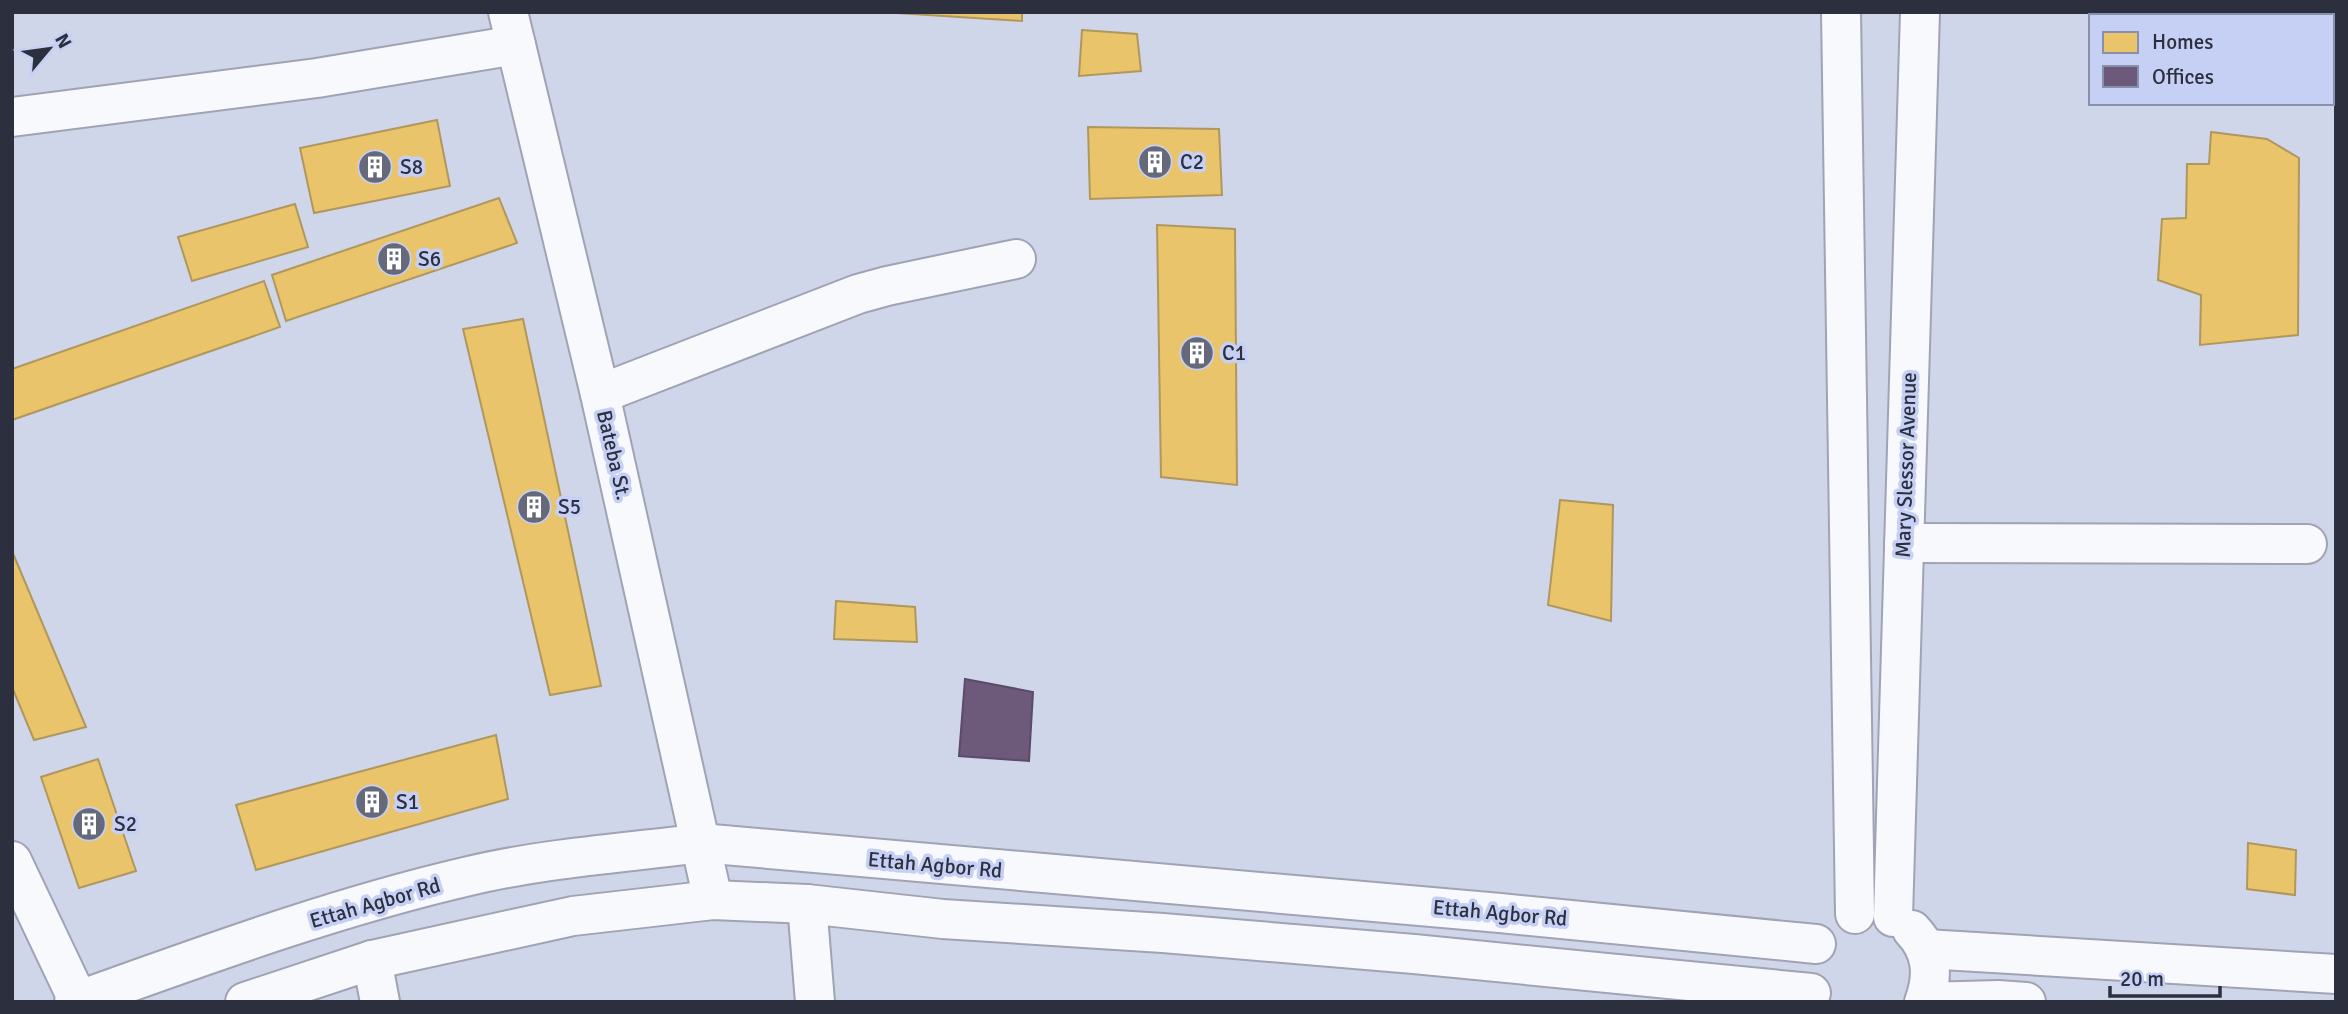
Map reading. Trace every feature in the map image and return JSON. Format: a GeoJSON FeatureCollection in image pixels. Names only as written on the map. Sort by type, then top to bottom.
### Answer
{"type":"FeatureCollection","features":[{"type":"Feature","properties":{"kind":"main road"},"geometry":{"type":"LineString","coordinates":[[1840,12],[1855,914]]}},
{"type":"Feature","properties":{"kind":"main road","name":"Mary Slessor Avenue"},"geometry":{"type":"LineString","coordinates":[[1894,918],[1920,12]]}},
{"type":"Feature","properties":{"kind":"main road"},"geometry":{"type":"LineString","coordinates":[[12,117],[317,78],[512,29]]}},
{"type":"Feature","properties":{"kind":"main road","name":"Bateba St."},"geometry":{"type":"LineString","coordinates":[[512,29],[600,394],[713,900]]}},
{"type":"Feature","properties":{"kind":"main road"},"geometry":{"type":"LineString","coordinates":[[600,394],[858,294],[1016,258]]}},
{"type":"Feature","properties":{"kind":"main road"},"geometry":{"type":"LineString","coordinates":[[1904,543],[2307,544]]}},
{"type":"Feature","properties":{"kind":"main road","name":"Ettah Agbor Rd"},"geometry":{"type":"LineString","coordinates":[[76,1001],[325,916],[470,876],[573,859],[701,844],[1816,943]]}},
{"type":"Feature","properties":{"kind":"main road"},"geometry":{"type":"LineString","coordinates":[[12,861],[76,1001]]}},
{"type":"Feature","properties":{"kind":"main road"},"geometry":{"type":"LineString","coordinates":[[245,1002],[372,960],[573,916],[713,900],[807,904],[943,919],[1163,933],[1400,953],[1813,997],[1808,976],[1816,943],[1826,930],[1839,920],[1855,914],[1875,912],[1907,925],[1926,949],[1931,976],[1925,1002],[2026,1002]]}},
{"type":"Feature","properties":{"kind":"main road"},"geometry":{"type":"LineString","coordinates":[[807,904],[815,1002]]}},
{"type":"Feature","properties":{"kind":"main road"},"geometry":{"type":"LineString","coordinates":[[1926,949],[2336,974]]}},
{"type":"Feature","properties":{"kind":"main road"},"geometry":{"type":"LineString","coordinates":[[372,960],[380,1002]]}},
{"type":"Feature","properties":{"kind":"building: Homes"},"geometry":{"type":"Polygon","coordinates":[[[880,12],[1022,12],[1022,21],[880,12]]]}},
{"type":"Feature","properties":{"kind":"building: Homes"},"geometry":{"type":"Polygon","coordinates":[[[2247,12],[2308,12],[2308,14],[2247,12]]]}},
{"type":"Feature","properties":{"kind":"building: Homes"},"geometry":{"type":"Polygon","coordinates":[[[1082,30],[1137,34],[1141,71],[1079,76],[1082,30]]]}},
{"type":"Feature","properties":{"kind":"building: Homes","name":"S8"},"geometry":{"type":"Polygon","coordinates":[[[437,120],[450,186],[314,213],[300,148],[437,120]]]}},
{"type":"Feature","properties":{"kind":"building: Homes","name":"C2"},"geometry":{"type":"Polygon","coordinates":[[[1088,127],[1219,129],[1222,195],[1090,199],[1088,127]]]}},
{"type":"Feature","properties":{"kind":"building: Homes"},"geometry":{"type":"Polygon","coordinates":[[[2211,132],[2267,139],[2299,158],[2298,335],[2200,345],[2201,295],[2158,280],[2162,219],[2186,218],[2187,164],[2209,164],[2211,132]]]}},
{"type":"Feature","properties":{"kind":"building: Homes","name":"S6"},"geometry":{"type":"Polygon","coordinates":[[[499,198],[517,243],[286,321],[272,275],[499,198]]]}},
{"type":"Feature","properties":{"kind":"building: Homes"},"geometry":{"type":"Polygon","coordinates":[[[295,204],[308,247],[192,281],[178,237],[295,204]]]}},
{"type":"Feature","properties":{"kind":"building: Homes","name":"C1"},"geometry":{"type":"Polygon","coordinates":[[[1157,225],[1235,229],[1237,485],[1161,477],[1157,225]]]}},
{"type":"Feature","properties":{"kind":"building: Homes"},"geometry":{"type":"Polygon","coordinates":[[[264,281],[280,327],[12,420],[12,369],[264,281]]]}},
{"type":"Feature","properties":{"kind":"building: Homes","name":"S5"},"geometry":{"type":"Polygon","coordinates":[[[523,319],[601,686],[550,695],[463,329],[523,319]]]}},
{"type":"Feature","properties":{"kind":"building: Homes"},"geometry":{"type":"Polygon","coordinates":[[[1560,500],[1613,505],[1611,621],[1548,605],[1560,500]]]}},
{"type":"Feature","properties":{"kind":"building: Homes"},"geometry":{"type":"Polygon","coordinates":[[[12,551],[86,727],[34,740],[12,687],[12,551]]]}},
{"type":"Feature","properties":{"kind":"building: Homes"},"geometry":{"type":"Polygon","coordinates":[[[836,601],[915,607],[917,642],[834,639],[836,601]]]}},
{"type":"Feature","properties":{"kind":"building: Homes","name":"S1"},"geometry":{"type":"Polygon","coordinates":[[[496,735],[508,799],[256,870],[236,805],[496,735]]]}},
{"type":"Feature","properties":{"kind":"building: Homes","name":"S2"},"geometry":{"type":"Polygon","coordinates":[[[98,759],[136,871],[79,888],[41,777],[98,759]]]}},
{"type":"Feature","properties":{"kind":"building: Homes"},"geometry":{"type":"Polygon","coordinates":[[[2248,843],[2296,850],[2295,895],[2247,889],[2248,843]]]}},
{"type":"Feature","properties":{"kind":"building: Offices"},"geometry":{"type":"Polygon","coordinates":[[[965,679],[1033,692],[1029,761],[959,756],[965,679]]]}},
{"type":"Feature","properties":{"kind":"place","name":"C2"},"geometry":{"type":"Point","coordinates":[1155,162]}},
{"type":"Feature","properties":{"kind":"place","name":"S8"},"geometry":{"type":"Point","coordinates":[375,167]}},
{"type":"Feature","properties":{"kind":"place","name":"S6"},"geometry":{"type":"Point","coordinates":[394,259]}},
{"type":"Feature","properties":{"kind":"place","name":"C1"},"geometry":{"type":"Point","coordinates":[1197,353]}},
{"type":"Feature","properties":{"kind":"place","name":"S5"},"geometry":{"type":"Point","coordinates":[534,507]}},
{"type":"Feature","properties":{"kind":"place","name":"S1"},"geometry":{"type":"Point","coordinates":[372,802]}},
{"type":"Feature","properties":{"kind":"place","name":"S2"},"geometry":{"type":"Point","coordinates":[89,824]}}]}
